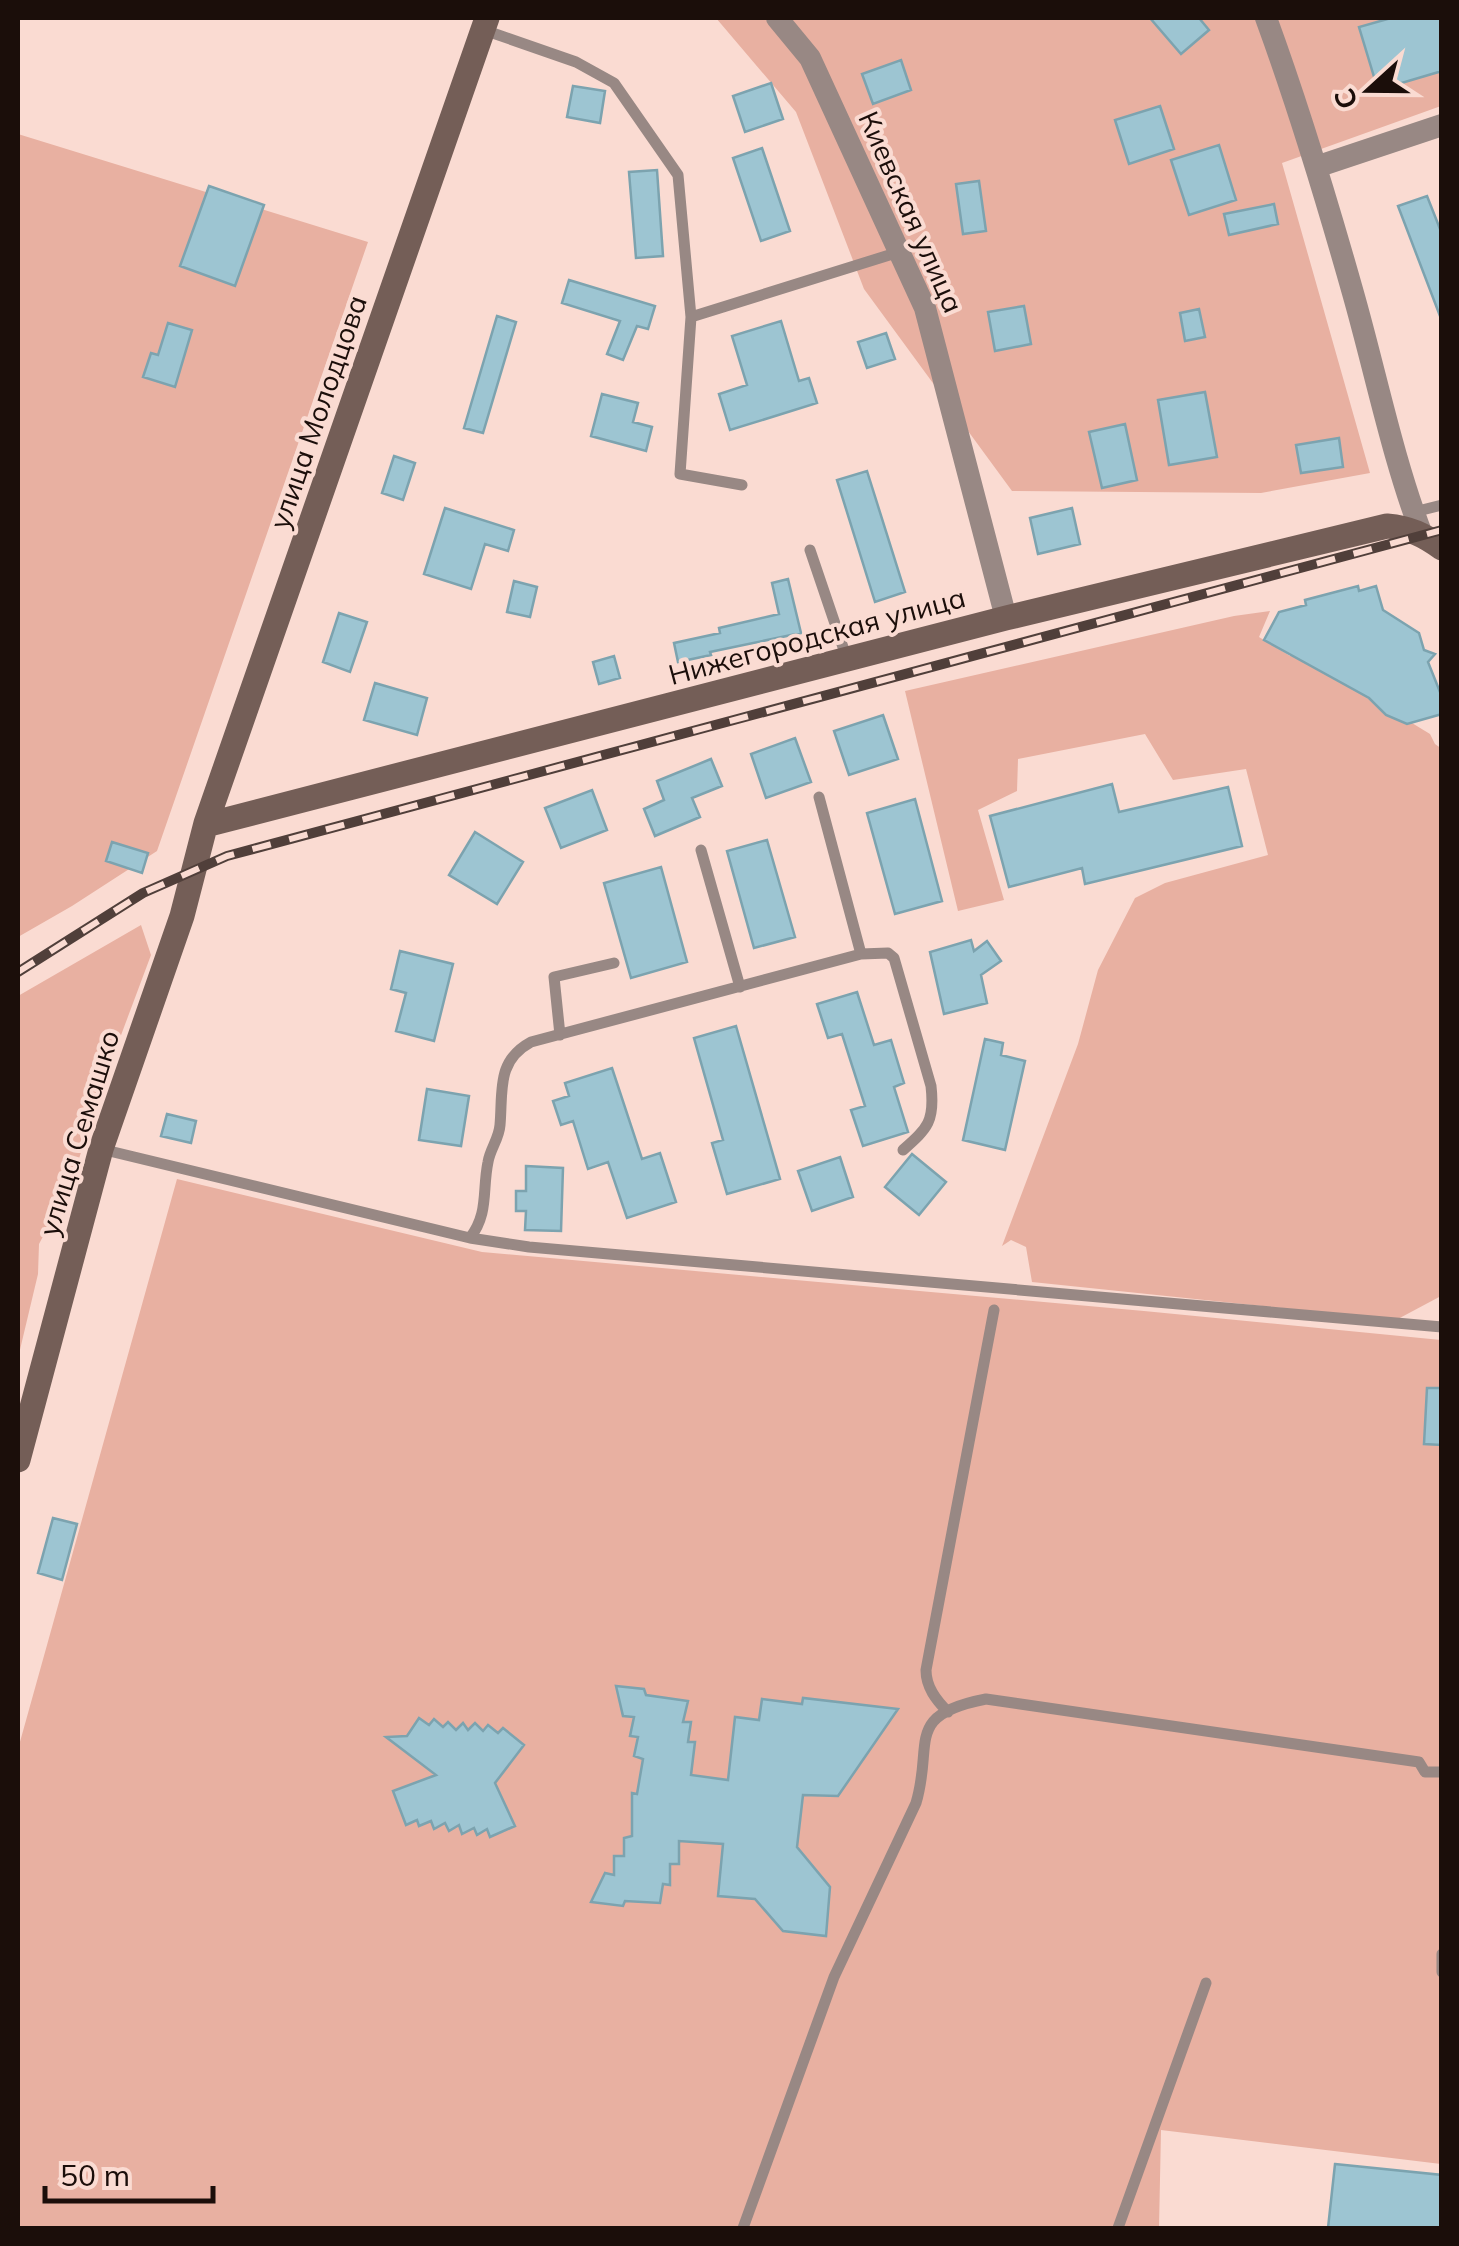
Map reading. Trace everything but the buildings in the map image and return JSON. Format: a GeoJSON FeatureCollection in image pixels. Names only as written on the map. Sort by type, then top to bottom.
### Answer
{"type":"FeatureCollection","features":[{"type":"Feature","properties":{"kind":"street","name":"Киевская улица"},"geometry":{"type":"LineString","coordinates":[[777,18],[810,58],[926,308],[1006,618]]}},
{"type":"Feature","properties":{"kind":"street"},"geometry":{"type":"LineString","coordinates":[[1266,18],[1316,167],[1376,385],[1426,532]]}},
{"type":"Feature","properties":{"kind":"street","name":"улица Молодцова"},"geometry":{"type":"LineString","coordinates":[[206,825],[484,24]]}},
{"type":"Feature","properties":{"kind":"street"},"geometry":{"type":"LineString","coordinates":[[1316,167],[1442,125]]}},
{"type":"Feature","properties":{"kind":"street","name":"Нижегородская улица"},"geometry":{"type":"LineString","coordinates":[[206,825],[1006,618],[1387,526],[1426,532]]}},
{"type":"Feature","properties":{"kind":"street","name":"улица Семашко"},"geometry":{"type":"LineString","coordinates":[[18,1460],[101,1149],[182,916],[206,825]]}},
{"type":"Feature","properties":{"kind":"lane"},"geometry":{"type":"LineString","coordinates":[[484,24],[576,62],[614,83],[678,175],[691,317],[680,474],[742,484]]}},
{"type":"Feature","properties":{"kind":"lane"},"geometry":{"type":"LineString","coordinates":[[691,317],[899,252]]}},
{"type":"Feature","properties":{"kind":"lane"},"geometry":{"type":"LineString","coordinates":[[1426,532],[1442,505]]}},
{"type":"Feature","properties":{"kind":"lane"},"geometry":{"type":"LineString","coordinates":[[810,550],[847,660]]}},
{"type":"Feature","properties":{"kind":"lane"},"geometry":{"type":"LineString","coordinates":[[819,797],[862,954]]}},
{"type":"Feature","properties":{"kind":"lane"},"geometry":{"type":"LineString","coordinates":[[701,850],[740,987]]}},
{"type":"Feature","properties":{"kind":"lane"},"geometry":{"type":"LineString","coordinates":[[470,1238],[482,1218],[488,1156],[498,1140],[507,1064],[520,1048],[862,954],[888,953],[894,958],[931,1086],[931,1119],[926,1130],[903,1150]]}},
{"type":"Feature","properties":{"kind":"lane"},"geometry":{"type":"LineString","coordinates":[[560,1035],[554,977],[614,963]]}},
{"type":"Feature","properties":{"kind":"lane"},"geometry":{"type":"LineString","coordinates":[[101,1149],[470,1238],[529,1247],[1442,1327]]}},
{"type":"Feature","properties":{"kind":"lane"},"geometry":{"type":"LineString","coordinates":[[948,1712],[930,1689],[926,1670],[994,1310]]}},
{"type":"Feature","properties":{"kind":"lane"},"geometry":{"type":"LineString","coordinates":[[743,2228],[834,1977],[916,1803],[926,1731],[936,1719],[962,1704],[986,1699],[1419,1762],[1425,1772],[1442,1772]]}},
{"type":"Feature","properties":{"kind":"lane"},"geometry":{"type":"LineString","coordinates":[[1442,1954],[1442,1972]]}},
{"type":"Feature","properties":{"kind":"lane"},"geometry":{"type":"LineString","coordinates":[[1118,2228],[1206,1982]]}},
{"type":"Feature","properties":{"kind":"shaded area"},"geometry":{"type":"Polygon","coordinates":[[[716,18],[1441,18],[1441,106],[1282,163],[1370,473],[1261,493],[1012,491],[864,289],[796,112],[716,18]]]}},
{"type":"Feature","properties":{"kind":"shaded area"},"geometry":{"type":"Polygon","coordinates":[[[18,134],[368,242],[157,851],[18,937],[18,134]]]}},
{"type":"Feature","properties":{"kind":"shaded area"},"geometry":{"type":"Polygon","coordinates":[[[1270,611],[1259,637],[1290,656],[1294,651],[1430,734],[1442,749],[1441,1296],[1396,1320],[1032,1282],[1026,1247],[1011,1240],[1002,1246],[1078,1044],[1098,970],[1135,898],[1165,883],[1268,855],[1246,769],[1173,780],[1145,734],[1018,759],[1017,791],[978,810],[1004,900],[958,911],[905,691],[1270,611]]]}},
{"type":"Feature","properties":{"kind":"shaded area"},"geometry":{"type":"Polygon","coordinates":[[[141,925],[151,955],[71,1183],[39,1244],[38,1274],[18,1358],[18,996],[141,925]]]}},
{"type":"Feature","properties":{"kind":"shaded area"},"geometry":{"type":"Polygon","coordinates":[[[177,1179],[482,1252],[1441,1340],[1441,2164],[1161,2130],[1159,2228],[18,2228],[18,1749],[177,1179]]]}},
{"type":"Feature","properties":{"kind":"railway"},"geometry":{"type":"LineString","coordinates":[[18,972],[143,893],[227,856],[1442,530]]}}]}
